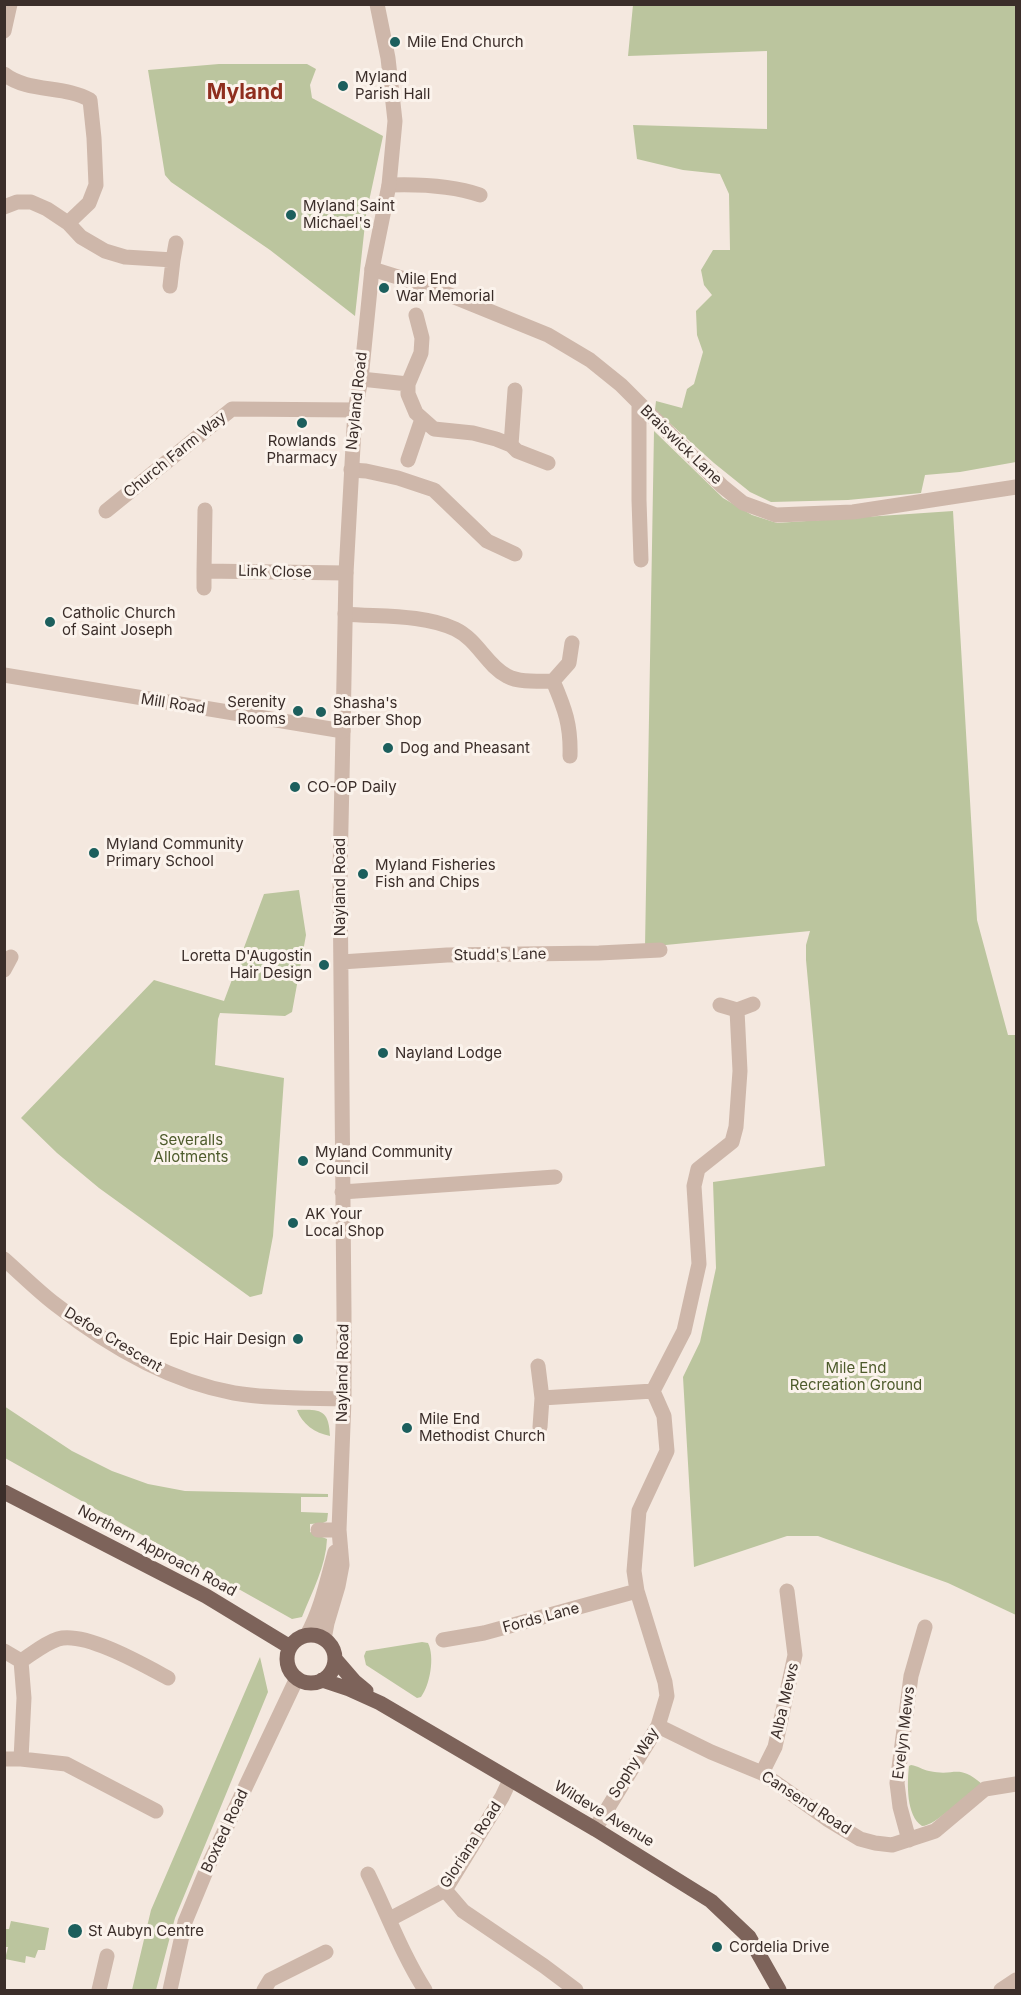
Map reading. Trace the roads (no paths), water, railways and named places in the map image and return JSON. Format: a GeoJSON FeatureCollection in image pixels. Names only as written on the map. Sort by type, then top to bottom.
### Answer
{"type":"FeatureCollection","features":[{"type":"Feature","properties":{"kind":"main road","name":"Northern Approach Road"},"geometry":{"type":"LineString","coordinates":[[5,1494],[206,1596],[290,1647]]}},
{"type":"Feature","properties":{"kind":"main road"},"geometry":{"type":"LineString","coordinates":[[307,1635],[316,1635],[324,1639],[333,1651],[335,1659],[329,1675],[322,1680],[309,1683],[297,1678],[287,1664],[290,1647],[297,1639],[307,1635]]}},
{"type":"Feature","properties":{"kind":"main road","name":"Wildeve Avenue"},"geometry":{"type":"LineString","coordinates":[[335,1659],[354,1681],[380,1703]]}},
{"type":"Feature","properties":{"kind":"main road","name":"Wildeve Avenue"},"geometry":{"type":"LineString","coordinates":[[322,1680],[380,1703],[711,1901],[749,1938],[779,1990]]}},
{"type":"Feature","properties":{"kind":"street"},"geometry":{"type":"LineString","coordinates":[[4,31],[10,4]]}},
{"type":"Feature","properties":{"kind":"street","name":"Nayland Road"},"geometry":{"type":"LineString","coordinates":[[324,1639],[339,1586],[342,1565],[339,1534],[344,1399],[339,873],[346,573],[355,410],[361,379],[372,269],[389,185],[395,121],[388,58],[377,4]]}},
{"type":"Feature","properties":{"kind":"street"},"geometry":{"type":"LineString","coordinates":[[4,74],[36,86],[81,95],[90,100],[96,185],[88,203],[68,223]]}},
{"type":"Feature","properties":{"kind":"street"},"geometry":{"type":"LineString","coordinates":[[389,185],[406,184],[462,189],[480,195]]}},
{"type":"Feature","properties":{"kind":"street"},"geometry":{"type":"LineString","coordinates":[[4,207],[17,202],[31,202],[68,223],[81,237],[105,251],[124,257],[173,260]]}},
{"type":"Feature","properties":{"kind":"street"},"geometry":{"type":"LineString","coordinates":[[170,286],[176,243]]}},
{"type":"Feature","properties":{"kind":"street","name":"Braiswick Lane"},"geometry":{"type":"LineString","coordinates":[[372,269],[430,287],[548,334],[590,360],[621,385],[722,486],[743,503],[776,515],[853,512],[1017,487]]}},
{"type":"Feature","properties":{"kind":"street"},"geometry":{"type":"LineString","coordinates":[[416,315],[422,338],[421,353],[408,384],[408,394],[416,413],[434,429],[473,433],[511,445],[517,451],[548,463]]}},
{"type":"Feature","properties":{"kind":"street"},"geometry":{"type":"LineString","coordinates":[[361,379],[408,384]]}},
{"type":"Feature","properties":{"kind":"street"},"geometry":{"type":"LineString","coordinates":[[511,445],[515,390]]}},
{"type":"Feature","properties":{"kind":"street"},"geometry":{"type":"LineString","coordinates":[[639,404],[641,560]]}},
{"type":"Feature","properties":{"kind":"street","name":"Church Farm Way"},"geometry":{"type":"LineString","coordinates":[[106,511],[232,409],[355,410]]}},
{"type":"Feature","properties":{"kind":"street"},"geometry":{"type":"LineString","coordinates":[[408,460],[422,419]]}},
{"type":"Feature","properties":{"kind":"street"},"geometry":{"type":"LineString","coordinates":[[351,470],[399,478],[434,490],[487,541],[515,554]]}},
{"type":"Feature","properties":{"kind":"street"},"geometry":{"type":"LineString","coordinates":[[204,588],[205,510]]}},
{"type":"Feature","properties":{"kind":"street","name":"Link Close"},"geometry":{"type":"LineString","coordinates":[[204,571],[346,573]]}},
{"type":"Feature","properties":{"kind":"street"},"geometry":{"type":"LineString","coordinates":[[345,614],[426,619],[455,629],[473,640],[506,676],[527,681],[553,681],[569,663],[572,644]]}},
{"type":"Feature","properties":{"kind":"street","name":"Mill Road"},"geometry":{"type":"LineString","coordinates":[[4,675],[343,731]]}},
{"type":"Feature","properties":{"kind":"street"},"geometry":{"type":"LineString","coordinates":[[553,681],[566,710],[571,734],[570,756]]}},
{"type":"Feature","properties":{"kind":"street","name":"Studd's Lane"},"geometry":{"type":"LineString","coordinates":[[341,962],[447,955],[660,950]]}},
{"type":"Feature","properties":{"kind":"street"},"geometry":{"type":"LineString","coordinates":[[720,1005],[737,1010],[753,1004]]}},
{"type":"Feature","properties":{"kind":"street"},"geometry":{"type":"LineString","coordinates":[[542,1398],[653,1391],[684,1331],[699,1264],[694,1186],[698,1169],[732,1142],[736,1127],[740,1071],[737,1010]]}},
{"type":"Feature","properties":{"kind":"street"},"geometry":{"type":"LineString","coordinates":[[342,1192],[555,1177]]}},
{"type":"Feature","properties":{"kind":"street","name":"Defoe Crescent"},"geometry":{"type":"LineString","coordinates":[[4,1259],[55,1304],[94,1332],[140,1360],[170,1374],[202,1385],[234,1392],[344,1399]]}},
{"type":"Feature","properties":{"kind":"street"},"geometry":{"type":"LineString","coordinates":[[538,1366],[542,1398],[540,1427]]}},
{"type":"Feature","properties":{"kind":"street","name":"Sophy Way"},"geometry":{"type":"LineString","coordinates":[[594,1829],[658,1726],[667,1696],[634,1571],[639,1511],[667,1451],[663,1416],[653,1391]]}},
{"type":"Feature","properties":{"kind":"street"},"geometry":{"type":"LineString","coordinates":[[318,1530],[339,1534]]}},
{"type":"Feature","properties":{"kind":"street","name":"Nayland Road"},"geometry":{"type":"LineString","coordinates":[[307,1635],[328,1583],[339,1534]]}},
{"type":"Feature","properties":{"kind":"street","name":"Alba Mews"},"geometry":{"type":"LineString","coordinates":[[762,1773],[775,1748],[795,1655],[787,1591]]}},
{"type":"Feature","properties":{"kind":"street","name":"Fords Lane"},"geometry":{"type":"LineString","coordinates":[[443,1640],[484,1633],[638,1592]]}},
{"type":"Feature","properties":{"kind":"street","name":"Evelyn Mews"},"geometry":{"type":"LineString","coordinates":[[909,1840],[900,1807],[897,1783],[911,1676],[925,1628]]}},
{"type":"Feature","properties":{"kind":"street"},"geometry":{"type":"LineString","coordinates":[[21,1661],[59,1639],[84,1641],[117,1652],[168,1678]]}},
{"type":"Feature","properties":{"kind":"street"},"geometry":{"type":"LineString","coordinates":[[4,1651],[21,1661]]}},
{"type":"Feature","properties":{"kind":"street"},"geometry":{"type":"LineString","coordinates":[[21,1661],[24,1698],[21,1759]]}},
{"type":"Feature","properties":{"kind":"street","name":"Boxted Road"},"geometry":{"type":"LineString","coordinates":[[170,1990],[185,1922],[205,1873],[297,1678]]}},
{"type":"Feature","properties":{"kind":"street","name":"Cansend Road"},"geometry":{"type":"LineString","coordinates":[[658,1726],[711,1752],[762,1773],[827,1819],[860,1839],[892,1845],[935,1831],[985,1789],[1017,1784]]}},
{"type":"Feature","properties":{"kind":"street"},"geometry":{"type":"LineString","coordinates":[[4,1760],[21,1759],[66,1764],[117,1797],[156,1811]]}},
{"type":"Feature","properties":{"kind":"street","name":"Gloriana Road"},"geometry":{"type":"LineString","coordinates":[[390,1919],[445,1890],[510,1780]]}},
{"type":"Feature","properties":{"kind":"street"},"geometry":{"type":"LineString","coordinates":[[368,1874],[411,1968],[425,1990]]}},
{"type":"Feature","properties":{"kind":"street"},"geometry":{"type":"LineString","coordinates":[[445,1890],[463,1911],[576,1990]]}},
{"type":"Feature","properties":{"kind":"street"},"geometry":{"type":"LineString","coordinates":[[264,1990],[270,1980],[326,1952]]}},
{"type":"Feature","properties":{"kind":"street"},"geometry":{"type":"LineString","coordinates":[[99,1990],[107,1956]]}},
{"type":"Feature","properties":{"kind":"street"},"geometry":{"type":"LineString","coordinates":[[1001,1990],[1017,1980]]}},
{"type":"Feature","properties":{"kind":"place","name":"Mile End Church"},"geometry":{"type":"Point","coordinates":[395,42]}},
{"type":"Feature","properties":{"kind":"place","name":"Myland Parish Hall"},"geometry":{"type":"Point","coordinates":[343,86]}},
{"type":"Feature","properties":{"kind":"place","name":"Myland Saint Michael's"},"geometry":{"type":"Point","coordinates":[291,215]}},
{"type":"Feature","properties":{"kind":"place","name":"Mile End War Memorial"},"geometry":{"type":"Point","coordinates":[384,288]}},
{"type":"Feature","properties":{"kind":"place","name":"Rowlands Pharmacy"},"geometry":{"type":"Point","coordinates":[302,423]}},
{"type":"Feature","properties":{"kind":"place","name":"Catholic Church of Saint Joseph"},"geometry":{"type":"Point","coordinates":[50,622]}},
{"type":"Feature","properties":{"kind":"place","name":"Serenity Rooms"},"geometry":{"type":"Point","coordinates":[298,711]}},
{"type":"Feature","properties":{"kind":"place","name":"Shasha's Barber Shop"},"geometry":{"type":"Point","coordinates":[321,712]}},
{"type":"Feature","properties":{"kind":"place","name":"Dog and Pheasant"},"geometry":{"type":"Point","coordinates":[388,748]}},
{"type":"Feature","properties":{"kind":"place","name":"CO-OP Daily"},"geometry":{"type":"Point","coordinates":[295,787]}},
{"type":"Feature","properties":{"kind":"place","name":"Myland Community Primary School"},"geometry":{"type":"Point","coordinates":[94,853]}},
{"type":"Feature","properties":{"kind":"place","name":"Myland Fisheries Fish and Chips"},"geometry":{"type":"Point","coordinates":[363,874]}},
{"type":"Feature","properties":{"kind":"place","name":"Loretta D'Augostin Hair Design"},"geometry":{"type":"Point","coordinates":[324,965]}},
{"type":"Feature","properties":{"kind":"place","name":"Nayland Lodge"},"geometry":{"type":"Point","coordinates":[383,1053]}},
{"type":"Feature","properties":{"kind":"place","name":"Myland Community Council"},"geometry":{"type":"Point","coordinates":[303,1161]}},
{"type":"Feature","properties":{"kind":"place","name":"AK Your Local Shop"},"geometry":{"type":"Point","coordinates":[293,1223]}},
{"type":"Feature","properties":{"kind":"place","name":"Epic Hair Design"},"geometry":{"type":"Point","coordinates":[298,1339]}},
{"type":"Feature","properties":{"kind":"place","name":"Mile End Methodist Church"},"geometry":{"type":"Point","coordinates":[407,1428]}},
{"type":"Feature","properties":{"kind":"place","name":"St Aubyn Centre"},"geometry":{"type":"Point","coordinates":[75,1931]}},
{"type":"Feature","properties":{"kind":"place","name":"Cordelia Drive"},"geometry":{"type":"Point","coordinates":[717,1947]}},
{"type":"Feature","properties":{"kind":"district","name":"Myland"},"geometry":{"type":"Point","coordinates":[245,93]}},
{"type":"Feature","properties":{"kind":"park label","name":"Severalls Allotments"},"geometry":{"type":"Point","coordinates":[191,1148]}},
{"type":"Feature","properties":{"kind":"park label","name":"Mile End Recreation Ground"},"geometry":{"type":"Point","coordinates":[856,1376]}}]}
